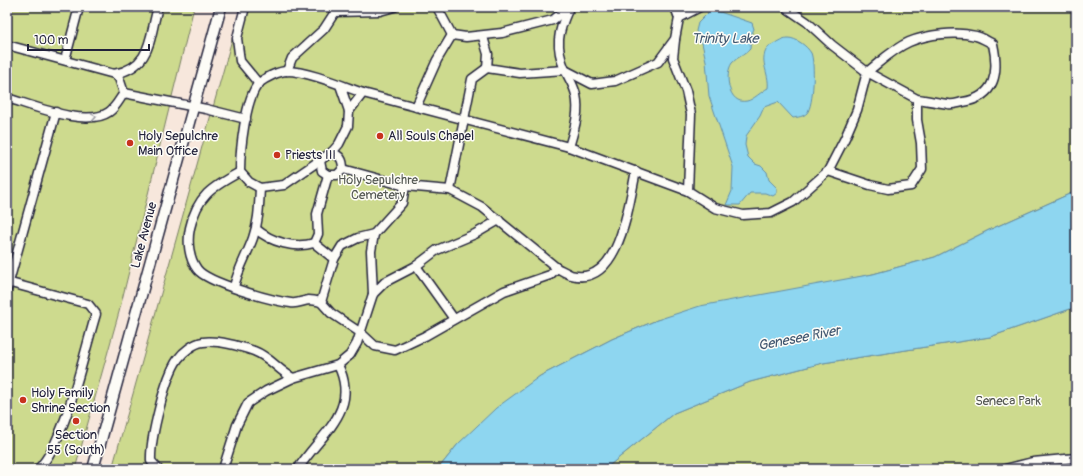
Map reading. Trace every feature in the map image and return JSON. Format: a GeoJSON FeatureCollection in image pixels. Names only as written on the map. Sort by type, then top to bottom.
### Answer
{"type":"FeatureCollection","features":[{"type":"Feature","properties":{"kind":"main road","name":"Lake Avenue"},"geometry":{"type":"LineString","coordinates":[[94,469],[221,7]]}},
{"type":"Feature","properties":{"kind":"lane"},"geometry":{"type":"LineString","coordinates":[[65,60],[79,7]]}},
{"type":"Feature","properties":{"kind":"lane"},"geometry":{"type":"LineString","coordinates":[[114,74],[128,71],[139,64],[148,47],[158,7]]}},
{"type":"Feature","properties":{"kind":"lane"},"geometry":{"type":"LineString","coordinates":[[245,7],[237,38],[240,61],[259,84]]}},
{"type":"Feature","properties":{"kind":"lane"},"geometry":{"type":"LineString","coordinates":[[287,71],[292,58],[324,29],[334,10],[380,11],[394,7]]}},
{"type":"Feature","properties":{"kind":"lane"},"geometry":{"type":"LineString","coordinates":[[437,7],[452,35]]}},
{"type":"Feature","properties":{"kind":"lane"},"geometry":{"type":"LineString","coordinates":[[452,35],[466,37],[483,36],[553,20],[569,7]]}},
{"type":"Feature","properties":{"kind":"lane"},"geometry":{"type":"LineString","coordinates":[[569,7],[559,31],[559,50],[565,70],[573,83],[576,96],[577,120],[569,147]]}},
{"type":"Feature","properties":{"kind":"lane"},"geometry":{"type":"LineString","coordinates":[[675,7],[679,18],[673,58],[686,91],[691,114],[688,191]]}},
{"type":"Feature","properties":{"kind":"lane"},"geometry":{"type":"LineString","coordinates":[[679,18],[700,7]]}},
{"type":"Feature","properties":{"kind":"lane"},"geometry":{"type":"LineString","coordinates":[[340,85],[349,111],[348,126],[339,144],[332,152],[284,185],[260,188],[249,182],[240,172],[240,151],[250,103],[259,84],[276,74],[287,71],[319,78],[340,85],[363,93],[465,121],[569,147],[688,191],[715,208],[743,215],[770,213],[793,202],[828,171],[842,145],[857,110],[867,72],[892,53],[910,42],[933,36],[951,34],[976,36],[993,44],[997,62],[994,80],[984,94],[973,101],[949,105],[917,99],[867,72],[787,8]]}},
{"type":"Feature","properties":{"kind":"lane"},"geometry":{"type":"LineString","coordinates":[[416,107],[437,60],[452,35]]}},
{"type":"Feature","properties":{"kind":"lane"},"geometry":{"type":"LineString","coordinates":[[483,36],[488,54],[487,68]]}},
{"type":"Feature","properties":{"kind":"lane"},"geometry":{"type":"LineString","coordinates":[[450,190],[465,121],[467,97],[472,79],[487,68],[520,74],[565,70],[592,84],[615,81],[658,62],[675,39]]}},
{"type":"Feature","properties":{"kind":"lane"},"geometry":{"type":"LineString","coordinates":[[7,45],[114,74],[119,78],[124,93]]}},
{"type":"Feature","properties":{"kind":"lane"},"geometry":{"type":"LineString","coordinates":[[124,93],[193,108],[206,109],[246,120]]}},
{"type":"Feature","properties":{"kind":"lane"},"geometry":{"type":"LineString","coordinates":[[7,98],[75,117],[97,117],[108,113],[116,106],[124,93]]}},
{"type":"Feature","properties":{"kind":"lane"},"geometry":{"type":"LineString","coordinates":[[349,111],[363,93]]}},
{"type":"Feature","properties":{"kind":"lane"},"geometry":{"type":"LineString","coordinates":[[828,171],[870,185],[888,189],[910,186],[922,169],[921,143],[917,120],[917,99]]}},
{"type":"Feature","properties":{"kind":"lane"},"geometry":{"type":"LineString","coordinates":[[38,469],[62,430],[96,314],[88,304],[8,284],[56,112]]}},
{"type":"Feature","properties":{"kind":"lane"},"geometry":{"type":"LineString","coordinates":[[320,161],[322,171],[328,175],[337,175],[343,169],[343,161],[339,155],[332,152]]}},
{"type":"Feature","properties":{"kind":"lane"},"geometry":{"type":"LineString","coordinates":[[343,169],[405,186],[450,190],[482,207],[557,268],[571,275],[583,276],[595,272],[606,264],[622,233],[636,171]]}},
{"type":"Feature","properties":{"kind":"lane"},"geometry":{"type":"LineString","coordinates":[[240,172],[212,188],[200,200],[192,217],[189,234],[190,254],[198,270],[213,280],[275,301],[293,303],[309,300],[321,302],[331,313],[361,333],[375,346],[395,350],[425,336],[504,291],[550,275],[557,268]]}},
{"type":"Feature","properties":{"kind":"lane"},"geometry":{"type":"LineString","coordinates":[[256,229],[265,237],[284,243],[304,246],[314,243],[318,234],[317,214],[328,175]]}},
{"type":"Feature","properties":{"kind":"lane"},"geometry":{"type":"LineString","coordinates":[[321,302],[334,259],[342,246],[358,238],[374,234],[402,203],[405,186]]}},
{"type":"Feature","properties":{"kind":"lane"},"geometry":{"type":"LineString","coordinates":[[234,287],[238,272],[256,229],[260,210],[260,188]]}},
{"type":"Feature","properties":{"kind":"lane"},"geometry":{"type":"LineString","coordinates":[[373,294],[385,282],[416,266],[437,250],[475,234],[498,220]]}},
{"type":"Feature","properties":{"kind":"lane"},"geometry":{"type":"LineString","coordinates":[[223,469],[237,425],[248,403],[266,391],[293,378],[338,365],[350,355],[361,333],[373,294],[372,251],[374,234]]}},
{"type":"Feature","properties":{"kind":"lane"},"geometry":{"type":"LineString","coordinates":[[314,243],[334,259]]}},
{"type":"Feature","properties":{"kind":"lane"},"geometry":{"type":"LineString","coordinates":[[416,266],[454,319]]}},
{"type":"Feature","properties":{"kind":"lane"},"geometry":{"type":"LineString","coordinates":[[158,469],[151,461],[150,448],[164,395],[178,358],[190,347],[202,342],[219,343],[254,351],[272,360],[282,372],[293,378]]}},
{"type":"Feature","properties":{"kind":"lane"},"geometry":{"type":"LineString","coordinates":[[298,469],[308,453],[336,423],[342,408],[344,393],[342,374],[338,365]]}},
{"type":"Feature","properties":{"kind":"lane"},"geometry":{"type":"LineString","coordinates":[[1005,469],[1033,462],[1076,458]]}},
{"type":"Feature","properties":{"kind":"green space"},"geometry":{"type":"Polygon","coordinates":[[[7,7],[194,7],[119,312],[75,469],[7,469],[7,7]]]}},
{"type":"Feature","properties":{"kind":"green space","name":"Holy Sepulchre Cemetery"},"geometry":{"type":"Polygon","coordinates":[[[241,7],[1076,7],[1076,191],[989,230],[935,257],[873,274],[657,320],[612,339],[540,376],[458,444],[438,469],[112,469],[241,7]]]}},
{"type":"Feature","properties":{"kind":"green space","name":"Seneca Park"},"geometry":{"type":"Polygon","coordinates":[[[1076,307],[1076,469],[605,469],[674,413],[750,382],[823,363],[990,337],[1076,307]]]}},
{"type":"Feature","properties":{"kind":"water","name":"Trinity Lake"},"geometry":{"type":"Polygon","coordinates":[[[707,7],[716,7],[717,11],[752,23],[754,29],[751,35],[750,49],[732,63],[728,74],[729,88],[732,94],[741,101],[747,101],[768,88],[764,56],[769,46],[783,39],[791,38],[807,48],[811,53],[812,58],[812,93],[811,102],[807,113],[793,118],[778,102],[764,107],[760,116],[746,136],[745,145],[748,157],[767,172],[769,180],[777,188],[777,193],[773,196],[765,193],[750,193],[740,205],[726,205],[732,191],[733,167],[709,96],[706,61],[702,43],[696,31],[698,23],[708,13],[707,7]]]}},
{"type":"Feature","properties":{"kind":"water","name":"Genesee River"},"geometry":{"type":"Polygon","coordinates":[[[1076,191],[1076,307],[990,337],[823,363],[750,382],[674,413],[605,469],[438,469],[458,444],[496,408],[540,376],[612,339],[657,320],[700,306],[873,274],[935,257],[989,230],[1076,191]]]}},
{"type":"Feature","properties":{"kind":"place","name":"All Souls Chapel"},"geometry":{"type":"Point","coordinates":[380,136]}},
{"type":"Feature","properties":{"kind":"place","name":"Holy Sepulchre Main Office"},"geometry":{"type":"Point","coordinates":[130,143]}},
{"type":"Feature","properties":{"kind":"place","name":"Priests III"},"geometry":{"type":"Point","coordinates":[277,155]}},
{"type":"Feature","properties":{"kind":"place","name":"Holy Family Shrine Section"},"geometry":{"type":"Point","coordinates":[23,400]}},
{"type":"Feature","properties":{"kind":"place","name":"Section 55 (South)"},"geometry":{"type":"Point","coordinates":[76,421]}}]}
